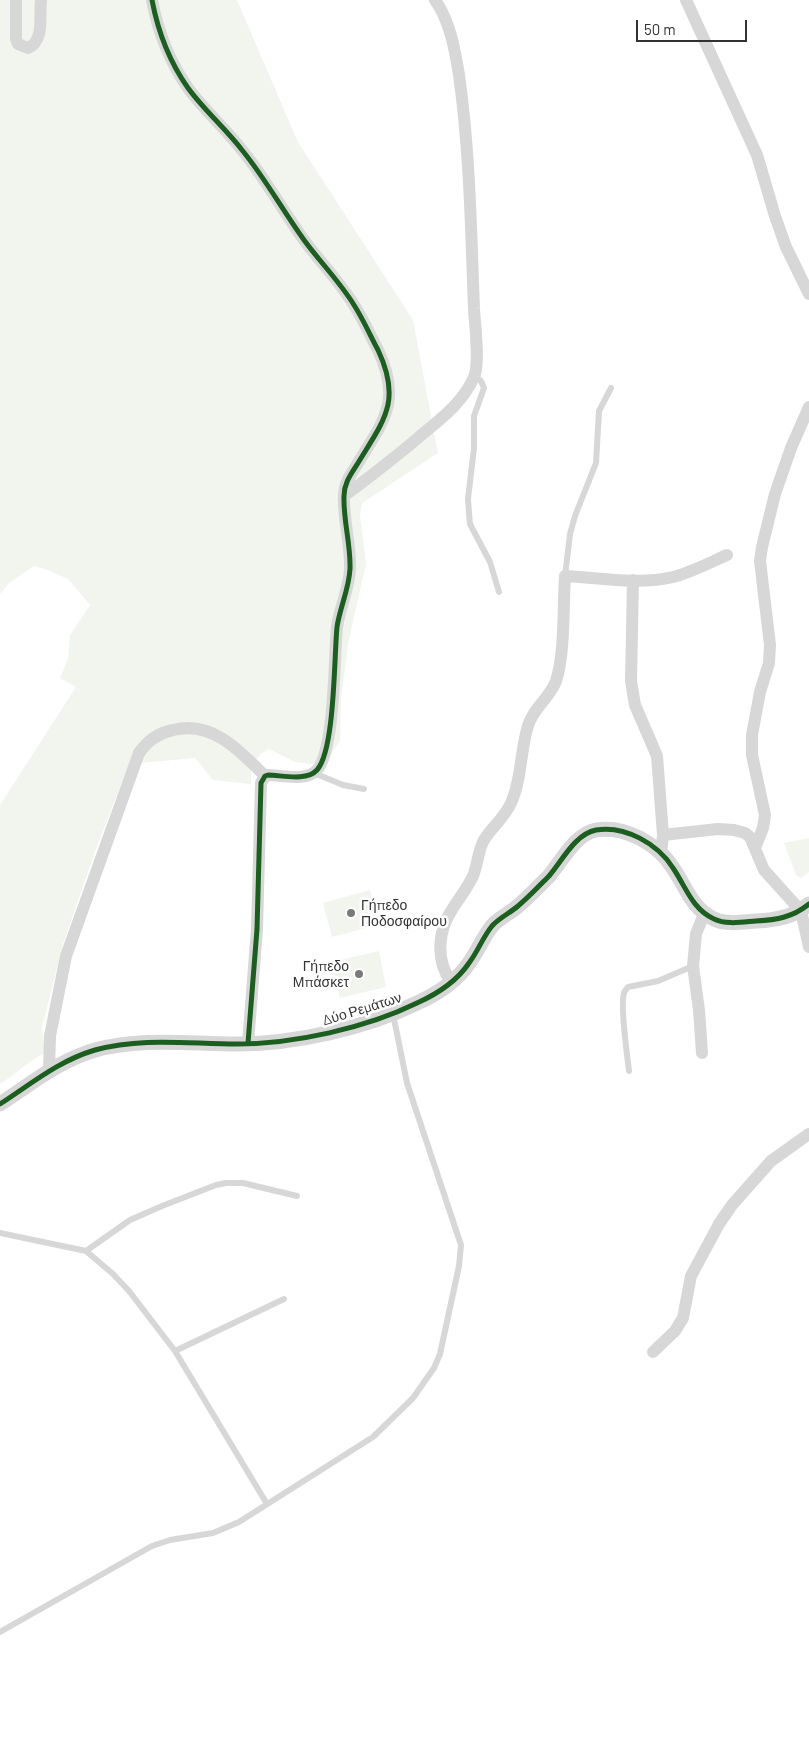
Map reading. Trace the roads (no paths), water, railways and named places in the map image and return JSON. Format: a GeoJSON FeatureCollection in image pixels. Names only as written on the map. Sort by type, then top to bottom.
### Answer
{"type":"FeatureCollection","features":[{"type":"Feature","properties":{"kind":"street"},"geometry":{"type":"LineString","coordinates":[[16,0],[16,40],[18,44],[28,48],[33,46],[39,38],[41,0]]}},
{"type":"Feature","properties":{"kind":"street"},"geometry":{"type":"LineString","coordinates":[[49,1070],[50,1030],[66,956],[139,753],[147,742],[162,732],[181,728],[200,729],[230,743],[265,776],[300,776],[314,772],[322,761],[328,738],[337,628],[348,586],[350,567],[344,496],[346,484],[383,422],[388,408],[390,392],[388,376],[354,304],[304,240],[242,150],[189,89],[174,67],[158,29],[152,0]]}},
{"type":"Feature","properties":{"kind":"street"},"geometry":{"type":"LineString","coordinates":[[344,496],[383,467],[448,413],[475,376],[476,339],[469,181],[459,74],[449,28],[441,8],[435,0]]}},
{"type":"Feature","properties":{"kind":"street"},"geometry":{"type":"LineString","coordinates":[[686,0],[757,155],[786,247],[809,294]]}},
{"type":"Feature","properties":{"kind":"street"},"geometry":{"type":"LineString","coordinates":[[755,848],[763,828],[764,815],[752,755],[752,735],[770,652],[760,561],[779,485],[791,448],[809,408]]}},
{"type":"Feature","properties":{"kind":"street"},"geometry":{"type":"LineString","coordinates":[[451,982],[441,962],[441,936],[452,908],[473,876],[483,842],[510,806],[516,792],[528,725],[533,713],[552,691],[556,681],[562,644],[565,576],[633,580],[672,578],[727,555]]}},
{"type":"Feature","properties":{"kind":"street"},"geometry":{"type":"LineString","coordinates":[[633,580],[631,681],[635,705],[657,756],[663,835],[661,854]]}},
{"type":"Feature","properties":{"kind":"street"},"geometry":{"type":"LineString","coordinates":[[248,1043],[257,929],[261,783],[265,776]]}},
{"type":"Feature","properties":{"kind":"street","name":"Δύο Ρεμάτων"},"geometry":{"type":"LineString","coordinates":[[0,1104],[49,1070],[75,1057],[101,1049],[130,1043],[155,1041],[248,1043],[317,1035],[393,1014],[437,993],[451,982],[469,963],[492,926],[528,898],[577,841],[586,834],[604,829],[620,830],[641,839],[661,854],[673,868],[693,903],[704,914]]}},
{"type":"Feature","properties":{"kind":"street"},"geometry":{"type":"LineString","coordinates":[[663,835],[697,830],[734,830],[745,833],[750,837],[764,870],[805,907],[809,948]]}},
{"type":"Feature","properties":{"kind":"street"},"geometry":{"type":"LineString","coordinates":[[702,1053],[693,949],[696,934],[704,914],[718,921],[734,923],[780,919],[805,907]]}},
{"type":"Feature","properties":{"kind":"street"},"geometry":{"type":"LineString","coordinates":[[653,1352],[674,1331],[683,1318],[692,1276],[719,1224],[732,1205],[771,1161],[809,1134]]}},
{"type":"Feature","properties":{"kind":"lane"},"geometry":{"type":"LineString","coordinates":[[475,376],[483,384],[484,388],[474,416],[474,448],[468,513],[473,529],[490,562],[499,592]]}},
{"type":"Feature","properties":{"kind":"lane"},"geometry":{"type":"LineString","coordinates":[[565,576],[570,534],[596,463],[599,411],[611,388]]}},
{"type":"Feature","properties":{"kind":"lane"},"geometry":{"type":"LineString","coordinates":[[314,772],[343,785],[364,789]]}},
{"type":"Feature","properties":{"kind":"lane"},"geometry":{"type":"LineString","coordinates":[[629,1070],[623,1006],[625,990],[628,987],[658,981],[693,966]]}},
{"type":"Feature","properties":{"kind":"lane"},"geometry":{"type":"LineString","coordinates":[[0,1632],[152,1546],[170,1540],[213,1533],[239,1522],[373,1437],[413,1398],[434,1368],[443,1343],[459,1266],[461,1245],[409,1088],[402,1063],[393,1014]]}},
{"type":"Feature","properties":{"kind":"lane"},"geometry":{"type":"LineString","coordinates":[[86,1251],[130,1220],[216,1185],[243,1183],[297,1196]]}},
{"type":"Feature","properties":{"kind":"lane"},"geometry":{"type":"LineString","coordinates":[[0,1233],[86,1251],[106,1267],[129,1291],[175,1351],[267,1504]]}},
{"type":"Feature","properties":{"kind":"lane"},"geometry":{"type":"LineString","coordinates":[[175,1351],[284,1300]]}},
{"type":"Feature","properties":{"kind":"place","name":"Γήπεδο Ποδοσφαίρου"},"geometry":{"type":"Point","coordinates":[351,913]}},
{"type":"Feature","properties":{"kind":"place","name":"Γήπεδο Μπάσκετ"},"geometry":{"type":"Point","coordinates":[359,974]}}]}
